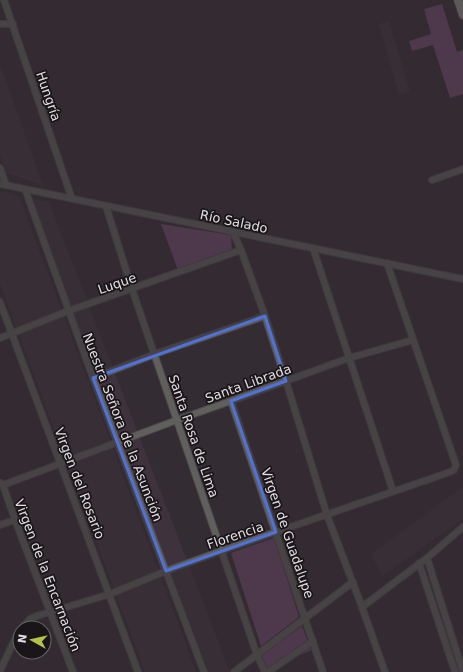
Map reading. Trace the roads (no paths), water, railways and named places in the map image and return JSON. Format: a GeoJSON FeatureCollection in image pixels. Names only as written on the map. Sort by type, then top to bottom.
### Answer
{"type":"FeatureCollection","features":[{"type":"Feature","properties":{"kind":"main road"},"geometry":{"type":"LineString","coordinates":[[458,0],[463,15]]}},
{"type":"Feature","properties":{"kind":"street","name":"Hungría"},"geometry":{"type":"LineString","coordinates":[[4,0],[72,199]]}},
{"type":"Feature","properties":{"kind":"street"},"geometry":{"type":"LineString","coordinates":[[0,24],[13,24]]}},
{"type":"Feature","properties":{"kind":"street"},"geometry":{"type":"LineString","coordinates":[[0,168],[3,184]]}},
{"type":"Feature","properties":{"kind":"street"},"geometry":{"type":"LineString","coordinates":[[432,180],[463,169]]}},
{"type":"Feature","properties":{"kind":"street","name":"Río Salado"},"geometry":{"type":"LineString","coordinates":[[3,184],[463,279]]}},
{"type":"Feature","properties":{"kind":"street","name":"Nuestra Señora de la Asunción"},"geometry":{"type":"LineString","coordinates":[[25,189],[68,311],[204,672]]}},
{"type":"Feature","properties":{"kind":"street","name":"Santa Rosa de Lima"},"geometry":{"type":"LineString","coordinates":[[106,206],[132,289],[257,655],[265,672]]}},
{"type":"Feature","properties":{"kind":"street"},"geometry":{"type":"LineString","coordinates":[[233,232],[265,316],[327,515],[385,672]]}},
{"type":"Feature","properties":{"kind":"street"},"geometry":{"type":"LineString","coordinates":[[313,248],[393,491]]}},
{"type":"Feature","properties":{"kind":"street","name":"Luque"},"geometry":{"type":"LineString","coordinates":[[0,338],[68,311],[241,250]]}},
{"type":"Feature","properties":{"kind":"street"},"geometry":{"type":"LineString","coordinates":[[387,263],[413,340]]}},
{"type":"Feature","properties":{"kind":"street","name":"Virgen del Rosario"},"geometry":{"type":"LineString","coordinates":[[0,302],[138,672]]}},
{"type":"Feature","properties":{"kind":"street"},"geometry":{"type":"LineString","coordinates":[[93,378],[155,354],[265,316]]}},
{"type":"Feature","properties":{"kind":"street","name":"Santa Librada"},"geometry":{"type":"LineString","coordinates":[[1,483],[61,463],[349,358],[413,340]]}},
{"type":"Feature","properties":{"kind":"street","name":"Florencia"},"geometry":{"type":"LineString","coordinates":[[29,620],[49,612],[110,594],[166,571],[454,470],[456,465],[413,340]]}},
{"type":"Feature","properties":{"kind":"street","name":"Virgen de Guadalupe"},"geometry":{"type":"LineString","coordinates":[[232,401],[323,672]]}},
{"type":"Feature","properties":{"kind":"street","name":"Virgen de la Encarnación"},"geometry":{"type":"LineString","coordinates":[[1,483],[72,672]]}},
{"type":"Feature","properties":{"kind":"street"},"geometry":{"type":"LineString","coordinates":[[1,523],[15,520]]}},
{"type":"Feature","properties":{"kind":"street"},"geometry":{"type":"LineString","coordinates":[[362,607],[418,563],[427,558],[463,527]]}},
{"type":"Feature","properties":{"kind":"street"},"geometry":{"type":"LineString","coordinates":[[427,558],[463,672]]}},
{"type":"Feature","properties":{"kind":"street"},"geometry":{"type":"LineString","coordinates":[[418,563],[455,672]]}},
{"type":"Feature","properties":{"kind":"street"},"geometry":{"type":"LineString","coordinates":[[234,672],[353,582]]}},
{"type":"Feature","properties":{"kind":"street"},"geometry":{"type":"LineString","coordinates":[[268,672],[313,642]]}},
{"type":"Feature","properties":{"kind":"street"},"geometry":{"type":"LineString","coordinates":[[0,671],[12,643]]}},
{"type":"Feature","properties":{"kind":"street"},"geometry":{"type":"LineString","coordinates":[[448,652],[463,646]]}}]}
